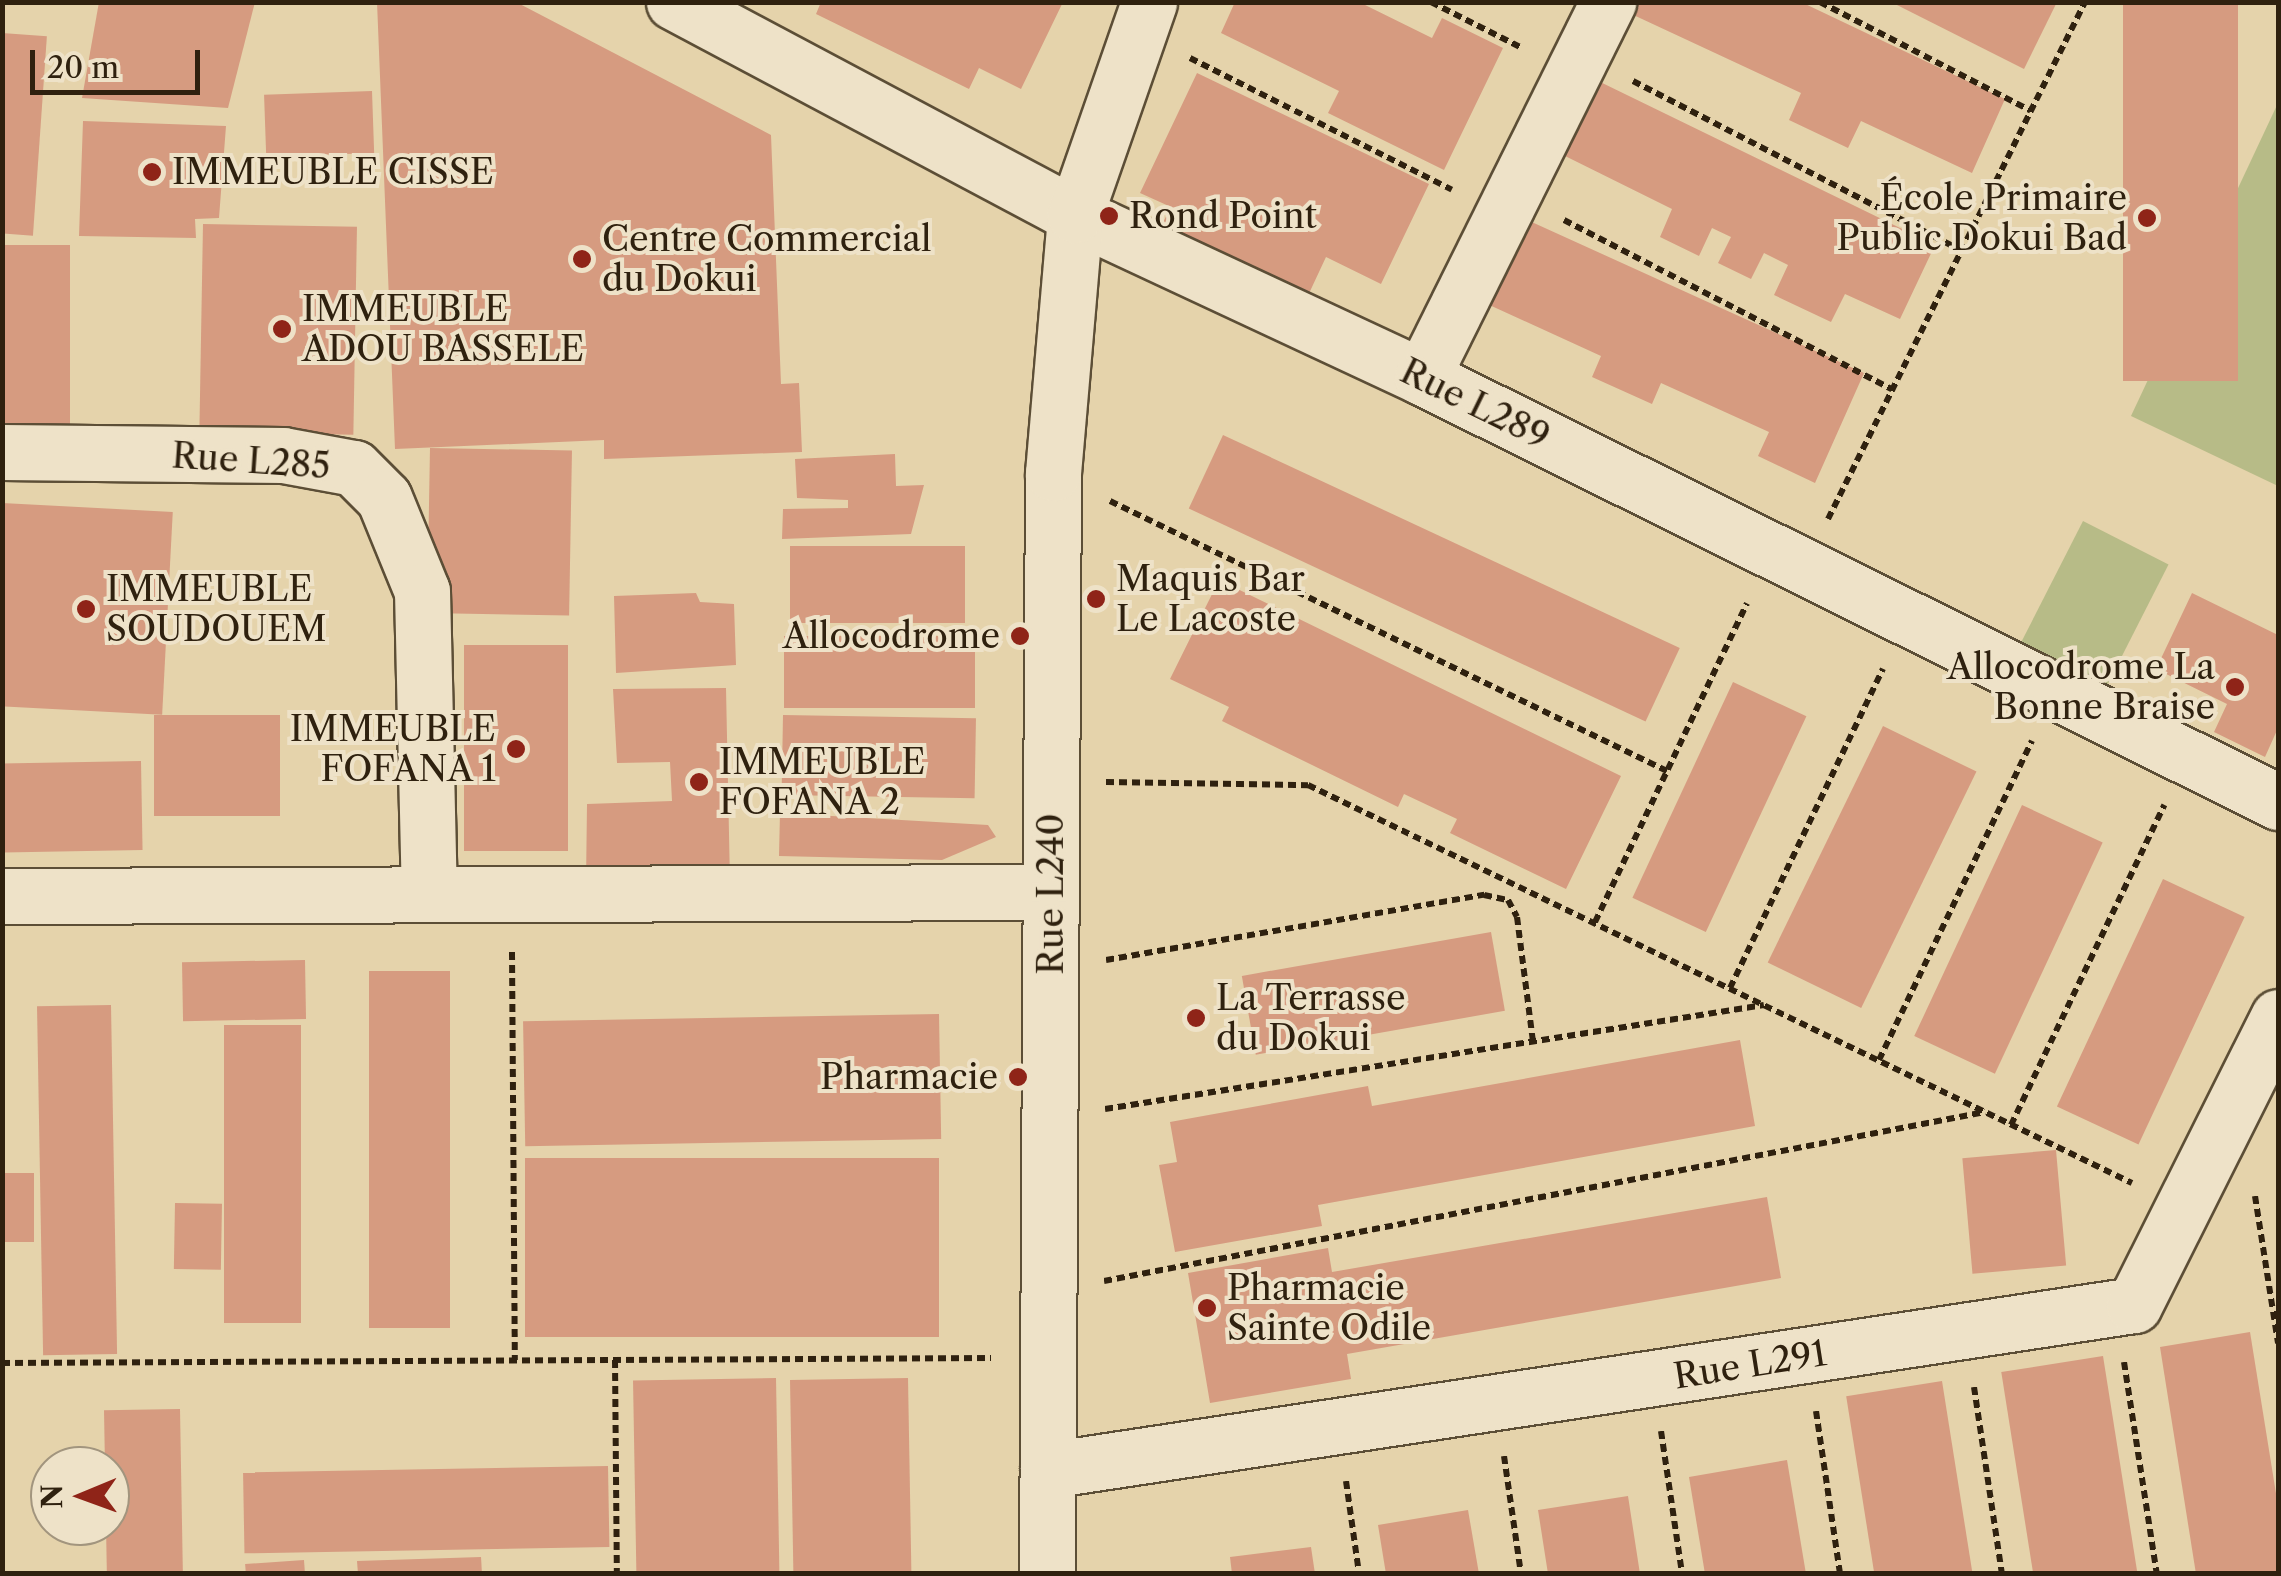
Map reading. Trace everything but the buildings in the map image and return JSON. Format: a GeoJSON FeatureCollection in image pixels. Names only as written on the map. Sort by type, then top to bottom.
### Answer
{"type":"FeatureCollection","features":[{"type":"Feature","properties":{"kind":"street","name":"Rue L289"},"geometry":{"type":"LineString","coordinates":[[674,2],[1075,215],[1422,377],[2278,802]]}},
{"type":"Feature","properties":{"kind":"street"},"geometry":{"type":"LineString","coordinates":[[1422,377],[1608,2]]}},
{"type":"Feature","properties":{"kind":"street","name":"Rue L240"},"geometry":{"type":"LineString","coordinates":[[1047,1574],[1053,473],[1075,215],[1142,17]]}},
{"type":"Feature","properties":{"kind":"street","name":"Rue L285"},"geometry":{"type":"LineString","coordinates":[[2,452],[283,456],[354,468],[384,498],[422,591],[429,893]]}},
{"type":"Feature","properties":{"kind":"street"},"geometry":{"type":"LineString","coordinates":[[2,896],[1051,892]]}},
{"type":"Feature","properties":{"kind":"street"},"geometry":{"type":"LineString","coordinates":[[2116,1310],[2134,1306],[2278,1018]]}},
{"type":"Feature","properties":{"kind":"street","name":"Rue L291"},"geometry":{"type":"LineString","coordinates":[[1048,1470],[2116,1310]]}},
{"type":"Feature","properties":{"kind":"path"},"geometry":{"type":"LineString","coordinates":[[1431,2],[1577,64],[1961,250]]}},
{"type":"Feature","properties":{"kind":"path"},"geometry":{"type":"LineString","coordinates":[[1820,2],[2031,111]]}},
{"type":"Feature","properties":{"kind":"path"},"geometry":{"type":"LineString","coordinates":[[1595,922],[1667,771],[1787,560],[1892,388],[2085,2]]}},
{"type":"Feature","properties":{"kind":"path"},"geometry":{"type":"LineString","coordinates":[[1142,17],[1508,204],[1892,388]]}},
{"type":"Feature","properties":{"kind":"path"},"geometry":{"type":"LineString","coordinates":[[1053,473],[1667,771]]}},
{"type":"Feature","properties":{"kind":"path"},"geometry":{"type":"LineString","coordinates":[[1730,988],[1908,618]]}},
{"type":"Feature","properties":{"kind":"path"},"geometry":{"type":"LineString","coordinates":[[1879,1060],[2056,691]]}},
{"type":"Feature","properties":{"kind":"path"},"geometry":{"type":"LineString","coordinates":[[2011,1124],[2187,756]]}},
{"type":"Feature","properties":{"kind":"path"},"geometry":{"type":"LineString","coordinates":[[1051,782],[1308,785],[2183,1207]]}},
{"type":"Feature","properties":{"kind":"path"},"geometry":{"type":"LineString","coordinates":[[512,893],[515,1360]]}},
{"type":"Feature","properties":{"kind":"path"},"geometry":{"type":"LineString","coordinates":[[1050,970],[1484,895],[1508,900],[1517,917],[1534,1042]]}},
{"type":"Feature","properties":{"kind":"path"},"geometry":{"type":"LineString","coordinates":[[1049,1118],[1765,1004]]}},
{"type":"Feature","properties":{"kind":"path"},"geometry":{"type":"LineString","coordinates":[[1048,1291],[1985,1112]]}},
{"type":"Feature","properties":{"kind":"path"},"geometry":{"type":"LineString","coordinates":[[2254,1189],[2278,1343]]}},
{"type":"Feature","properties":{"kind":"path"},"geometry":{"type":"LineString","coordinates":[[2116,1310],[2157,1574]]}},
{"type":"Feature","properties":{"kind":"path"},"geometry":{"type":"LineString","coordinates":[[1966,1332],[2002,1574]]}},
{"type":"Feature","properties":{"kind":"path"},"geometry":{"type":"LineString","coordinates":[[1808,1356],[1840,1574]]}},
{"type":"Feature","properties":{"kind":"path"},"geometry":{"type":"LineString","coordinates":[[2,1363],[1049,1358]]}},
{"type":"Feature","properties":{"kind":"path"},"geometry":{"type":"LineString","coordinates":[[615,1360],[616,1574]]}},
{"type":"Feature","properties":{"kind":"path"},"geometry":{"type":"LineString","coordinates":[[1653,1379],[1682,1574]]}},
{"type":"Feature","properties":{"kind":"path"},"geometry":{"type":"LineString","coordinates":[[1496,1403],[1521,1574]]}},
{"type":"Feature","properties":{"kind":"path"},"geometry":{"type":"LineString","coordinates":[[1338,1426],[1359,1574]]}},
{"type":"Feature","properties":{"kind":"green space"},"geometry":{"type":"Polygon","coordinates":[[[2278,103],[2278,486],[2131,416],[2278,103]]]}},
{"type":"Feature","properties":{"kind":"green space"},"geometry":{"type":"Polygon","coordinates":[[[2083,521],[2169,565],[2105,688],[2020,645],[2083,521]]]}},
{"type":"Feature","properties":{"kind":"place","name":"IMMEUBLE CISSE"},"geometry":{"type":"Point","coordinates":[152,172]}},
{"type":"Feature","properties":{"kind":"place","name":"Rond Point"},"geometry":{"type":"Point","coordinates":[1109,216]}},
{"type":"Feature","properties":{"kind":"place","name":"École Primaire Public Dokui Bad"},"geometry":{"type":"Point","coordinates":[2147,218]}},
{"type":"Feature","properties":{"kind":"place","name":"Centre Commercial du Dokui"},"geometry":{"type":"Point","coordinates":[582,259]}},
{"type":"Feature","properties":{"kind":"place","name":"IMMEUBLE ADOU BASSELE"},"geometry":{"type":"Point","coordinates":[282,329]}},
{"type":"Feature","properties":{"kind":"place","name":"Maquis Bar Le Lacoste"},"geometry":{"type":"Point","coordinates":[1096,599]}},
{"type":"Feature","properties":{"kind":"place","name":"IMMEUBLE SOUDOUEM"},"geometry":{"type":"Point","coordinates":[86,609]}},
{"type":"Feature","properties":{"kind":"place","name":"Allocodrome"},"geometry":{"type":"Point","coordinates":[1020,636]}},
{"type":"Feature","properties":{"kind":"place","name":"Allocodrome La Bonne Braise"},"geometry":{"type":"Point","coordinates":[2235,687]}},
{"type":"Feature","properties":{"kind":"place","name":"IMMEUBLE FOFANA 1"},"geometry":{"type":"Point","coordinates":[516,749]}},
{"type":"Feature","properties":{"kind":"place","name":"IMMEUBLE FOFANA 2"},"geometry":{"type":"Point","coordinates":[699,782]}},
{"type":"Feature","properties":{"kind":"place","name":"La Terrasse du Dokui"},"geometry":{"type":"Point","coordinates":[1196,1018]}},
{"type":"Feature","properties":{"kind":"place","name":"Pharmacie"},"geometry":{"type":"Point","coordinates":[1018,1077]}},
{"type":"Feature","properties":{"kind":"place","name":"Pharmacie Sainte Odile"},"geometry":{"type":"Point","coordinates":[1207,1308]}}]}
